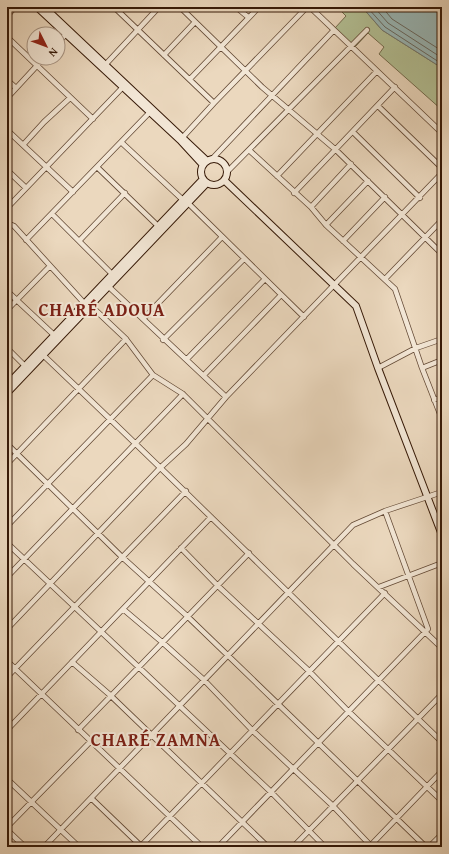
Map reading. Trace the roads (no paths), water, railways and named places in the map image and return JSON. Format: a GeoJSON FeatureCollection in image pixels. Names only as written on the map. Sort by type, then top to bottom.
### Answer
{"type":"FeatureCollection","features":[{"type":"Feature","properties":{"kind":"street"},"geometry":{"type":"LineString","coordinates":[[7,16],[15,7]]}},
{"type":"Feature","properties":{"kind":"street"},"geometry":{"type":"LineString","coordinates":[[37,7],[57,26]]}},
{"type":"Feature","properties":{"kind":"street"},"geometry":{"type":"LineString","coordinates":[[44,7],[183,137],[207,162]]}},
{"type":"Feature","properties":{"kind":"street"},"geometry":{"type":"LineString","coordinates":[[114,7],[214,103]]}},
{"type":"Feature","properties":{"kind":"street"},"geometry":{"type":"LineString","coordinates":[[106,64],[159,7]]}},
{"type":"Feature","properties":{"kind":"street"},"geometry":{"type":"LineString","coordinates":[[180,7],[272,95],[318,132],[442,254]]}},
{"type":"Feature","properties":{"kind":"street"},"geometry":{"type":"LineString","coordinates":[[236,7],[248,18]]}},
{"type":"Feature","properties":{"kind":"street"},"geometry":{"type":"LineString","coordinates":[[190,80],[220,46],[259,7]]}},
{"type":"Feature","properties":{"kind":"street"},"geometry":{"type":"LineString","coordinates":[[183,137],[214,103],[308,7],[395,87],[442,133]]}},
{"type":"Feature","properties":{"kind":"street"},"geometry":{"type":"LineString","coordinates":[[164,55],[195,22]]}},
{"type":"Feature","properties":{"kind":"street"},"geometry":{"type":"LineString","coordinates":[[334,30],[207,162],[201,172],[205,181],[215,185],[224,180],[227,172],[367,30]]}},
{"type":"Feature","properties":{"kind":"street"},"geometry":{"type":"LineString","coordinates":[[66,34],[150,112],[207,162],[222,161],[227,172]]}},
{"type":"Feature","properties":{"kind":"street"},"geometry":{"type":"LineString","coordinates":[[7,37],[26,55]]}},
{"type":"Feature","properties":{"kind":"street"},"geometry":{"type":"LineString","coordinates":[[7,98],[36,66]]}},
{"type":"Feature","properties":{"kind":"street"},"geometry":{"type":"LineString","coordinates":[[38,66],[93,119]]}},
{"type":"Feature","properties":{"kind":"street"},"geometry":{"type":"LineString","coordinates":[[277,176],[377,71]]}},
{"type":"Feature","properties":{"kind":"street"},"geometry":{"type":"LineString","coordinates":[[7,80],[16,88]]}},
{"type":"Feature","properties":{"kind":"street"},"geometry":{"type":"LineString","coordinates":[[7,208],[123,87]]}},
{"type":"Feature","properties":{"kind":"street"},"geometry":{"type":"LineString","coordinates":[[294,193],[395,87]]}},
{"type":"Feature","properties":{"kind":"street"},"geometry":{"type":"LineString","coordinates":[[23,145],[44,122],[70,98]]}},
{"type":"Feature","properties":{"kind":"street"},"geometry":{"type":"LineString","coordinates":[[378,106],[442,168]]}},
{"type":"Feature","properties":{"kind":"street"},"geometry":{"type":"LineString","coordinates":[[26,240],[150,112]]}},
{"type":"Feature","properties":{"kind":"street"},"geometry":{"type":"LineString","coordinates":[[7,130],[73,192]]}},
{"type":"Feature","properties":{"kind":"street"},"geometry":{"type":"LineString","coordinates":[[353,132],[420,198]]}},
{"type":"Feature","properties":{"kind":"street"},"geometry":{"type":"LineString","coordinates":[[121,142],[186,202],[221,238],[304,317]]}},
{"type":"Feature","properties":{"kind":"street"},"geometry":{"type":"LineString","coordinates":[[249,150],[311,207],[326,225],[385,279],[398,294],[422,368],[442,419]]}},
{"type":"Feature","properties":{"kind":"street"},"geometry":{"type":"LineString","coordinates":[[311,207],[351,164]]}},
{"type":"Feature","properties":{"kind":"street"},"geometry":{"type":"LineString","coordinates":[[97,167],[158,226]]}},
{"type":"Feature","properties":{"kind":"street"},"geometry":{"type":"LineString","coordinates":[[7,170],[26,188]]}},
{"type":"Feature","properties":{"kind":"street"},"geometry":{"type":"LineString","coordinates":[[7,629],[160,468],[186,444],[226,397],[420,198],[442,173]]}},
{"type":"Feature","properties":{"kind":"street"},"geometry":{"type":"LineString","coordinates":[[224,180],[335,284],[356,306],[378,368],[442,535]]}},
{"type":"Feature","properties":{"kind":"street"},"geometry":{"type":"LineString","coordinates":[[7,385],[54,335],[108,286],[205,181]]}},
{"type":"Feature","properties":{"kind":"street"},"geometry":{"type":"LineString","coordinates":[[326,225],[368,181]]}},
{"type":"Feature","properties":{"kind":"street"},"geometry":{"type":"LineString","coordinates":[[80,240],[125,193]]}},
{"type":"Feature","properties":{"kind":"street"},"geometry":{"type":"LineString","coordinates":[[344,241],[385,197]]}},
{"type":"Feature","properties":{"kind":"street"},"geometry":{"type":"LineString","coordinates":[[7,393],[112,274],[158,226],[186,202]]}},
{"type":"Feature","properties":{"kind":"street"},"geometry":{"type":"LineString","coordinates":[[52,214],[80,240],[112,274]]}},
{"type":"Feature","properties":{"kind":"street"},"geometry":{"type":"LineString","coordinates":[[385,279],[442,220]]}},
{"type":"Feature","properties":{"kind":"street"},"geometry":{"type":"LineString","coordinates":[[7,223],[14,226],[49,267],[126,339],[153,375],[183,394],[335,545],[442,648]]}},
{"type":"Feature","properties":{"kind":"street"},"geometry":{"type":"LineString","coordinates":[[143,319],[221,238]]}},
{"type":"Feature","properties":{"kind":"street"},"geometry":{"type":"LineString","coordinates":[[163,340],[244,259]]}},
{"type":"Feature","properties":{"kind":"street"},"geometry":{"type":"LineString","coordinates":[[7,310],[49,267]]}},
{"type":"Feature","properties":{"kind":"street"},"geometry":{"type":"LineString","coordinates":[[187,359],[265,279]]}},
{"type":"Feature","properties":{"kind":"street"},"geometry":{"type":"LineString","coordinates":[[108,286],[163,340],[187,359],[226,397]]}},
{"type":"Feature","properties":{"kind":"street"},"geometry":{"type":"LineString","coordinates":[[7,291],[54,335]]}},
{"type":"Feature","properties":{"kind":"street"},"geometry":{"type":"LineString","coordinates":[[204,375],[281,295]]}},
{"type":"Feature","properties":{"kind":"street"},"geometry":{"type":"LineString","coordinates":[[7,464],[126,339]]}},
{"type":"Feature","properties":{"kind":"street"},"geometry":{"type":"LineString","coordinates":[[378,368],[416,348],[442,339]]}},
{"type":"Feature","properties":{"kind":"street"},"geometry":{"type":"LineString","coordinates":[[7,348],[25,366]]}},
{"type":"Feature","properties":{"kind":"street"},"geometry":{"type":"LineString","coordinates":[[42,354],[136,443],[160,468],[186,491],[288,594],[442,742]]}},
{"type":"Feature","properties":{"kind":"street"},"geometry":{"type":"LineString","coordinates":[[422,368],[442,360]]}},
{"type":"Feature","properties":{"kind":"street"},"geometry":{"type":"LineString","coordinates":[[7,526],[153,375]]}},
{"type":"Feature","properties":{"kind":"street"},"geometry":{"type":"LineString","coordinates":[[7,577],[183,394]]}},
{"type":"Feature","properties":{"kind":"street"},"geometry":{"type":"LineString","coordinates":[[434,400],[442,397]]}},
{"type":"Feature","properties":{"kind":"street"},"geometry":{"type":"LineString","coordinates":[[7,444],[122,557],[188,616],[356,781],[426,847]]}},
{"type":"Feature","properties":{"kind":"street"},"geometry":{"type":"LineString","coordinates":[[7,677],[186,491]]}},
{"type":"Feature","properties":{"kind":"street"},"geometry":{"type":"LineString","coordinates":[[44,847],[353,525],[385,511],[442,492]]}},
{"type":"Feature","properties":{"kind":"street"},"geometry":{"type":"LineString","coordinates":[[218,847],[426,632],[427,626],[385,511]]}},
{"type":"Feature","properties":{"kind":"street"},"geometry":{"type":"LineString","coordinates":[[7,730],[211,517]]}},
{"type":"Feature","properties":{"kind":"street"},"geometry":{"type":"LineString","coordinates":[[7,543],[229,755],[271,792],[325,847]]}},
{"type":"Feature","properties":{"kind":"street"},"geometry":{"type":"LineString","coordinates":[[182,548],[218,586],[309,671],[349,712],[442,801]]}},
{"type":"Feature","properties":{"kind":"street"},"geometry":{"type":"LineString","coordinates":[[78,730],[110,695],[139,668],[162,642],[249,553]]}},
{"type":"Feature","properties":{"kind":"street"},"geometry":{"type":"LineString","coordinates":[[379,587],[442,563]]}},
{"type":"Feature","properties":{"kind":"street"},"geometry":{"type":"LineString","coordinates":[[91,798],[141,847],[169,816],[385,593]]}},
{"type":"Feature","properties":{"kind":"street"},"geometry":{"type":"LineString","coordinates":[[123,609],[204,680],[253,730],[333,806],[371,846],[442,771]]}},
{"type":"Feature","properties":{"kind":"street"},"geometry":{"type":"LineString","coordinates":[[7,661],[119,770],[202,847]]}},
{"type":"Feature","properties":{"kind":"street"},"geometry":{"type":"LineString","coordinates":[[72,662],[110,695],[268,847]]}},
{"type":"Feature","properties":{"kind":"street"},"geometry":{"type":"LineString","coordinates":[[293,847],[442,694]]}},
{"type":"Feature","properties":{"kind":"street"},"geometry":{"type":"LineString","coordinates":[[25,847],[7,829],[90,742]]}},
{"type":"Feature","properties":{"kind":"street"},"geometry":{"type":"LineString","coordinates":[[7,778],[79,847]]}},
{"type":"Feature","properties":{"kind":"street"},"geometry":{"type":"LineString","coordinates":[[429,847],[442,834]]}},
{"type":"Feature","properties":{"kind":"water"},"geometry":{"type":"Polygon","coordinates":[[[362,7],[442,7],[442,68],[382,30],[362,7]]]}},
{"type":"Feature","properties":{"kind":"district","name":"CHARÉ ADOUA"},"geometry":{"type":"Point","coordinates":[102,309]}},
{"type":"Feature","properties":{"kind":"district","name":"CHARÉ ZAMNA"},"geometry":{"type":"Point","coordinates":[156,739]}}]}
